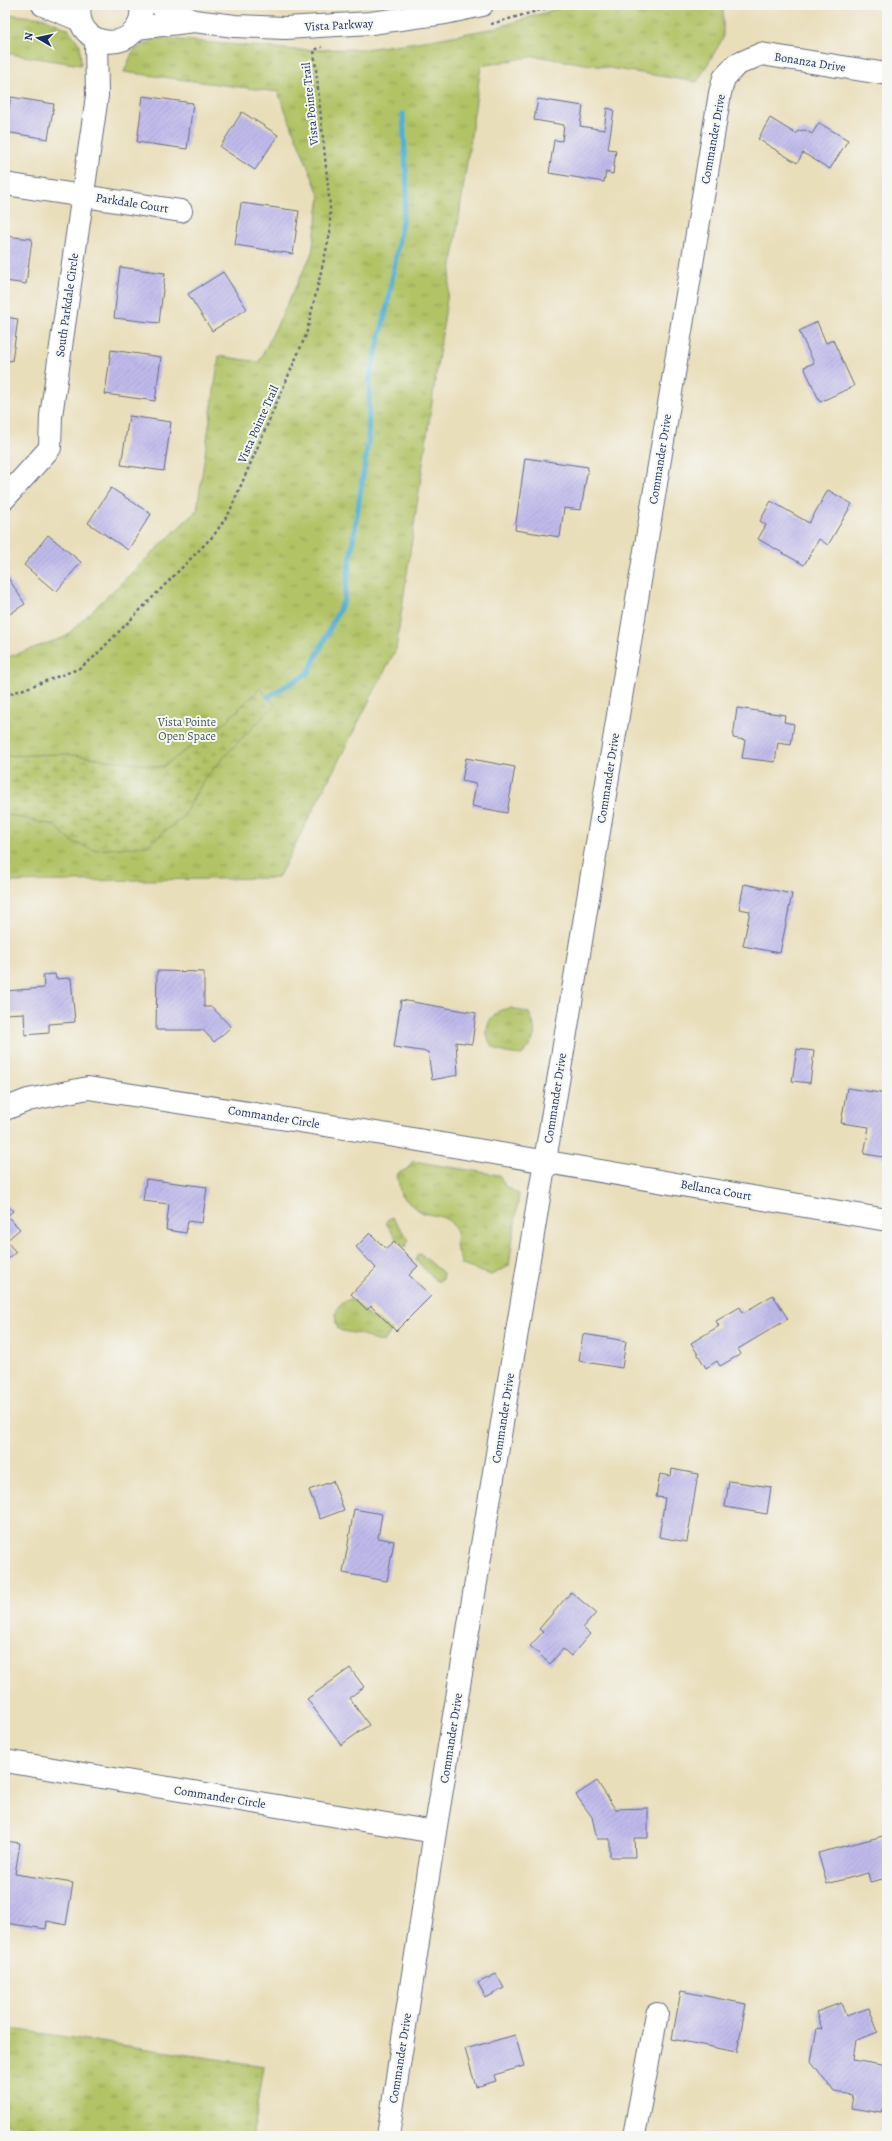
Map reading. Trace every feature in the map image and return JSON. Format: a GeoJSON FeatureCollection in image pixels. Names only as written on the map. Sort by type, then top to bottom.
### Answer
{"type":"FeatureCollection","features":[{"type":"Feature","properties":{"kind":"street"},"geometry":{"type":"LineString","coordinates":[[43,5],[80,12],[86,31],[96,39]]}},
{"type":"Feature","properties":{"kind":"street","name":"South Parkdale Circle"},"geometry":{"type":"LineString","coordinates":[[97,96],[128,34],[140,20],[140,5]]}},
{"type":"Feature","properties":{"kind":"street","name":"Vista Parkway"},"geometry":{"type":"LineString","coordinates":[[160,5],[194,21]]}},
{"type":"Feature","properties":{"kind":"street","name":"Vista Parkway"},"geometry":{"type":"LineString","coordinates":[[96,39],[112,42],[128,34],[194,21],[235,26],[285,28],[334,26],[405,19],[482,5]]}},
{"type":"Feature","properties":{"kind":"street","name":"South Parkdale Circle"},"geometry":{"type":"LineString","coordinates":[[5,498],[50,448],[51,416],[97,96],[96,39]]}},
{"type":"Feature","properties":{"kind":"street","name":"Bonanza Drive"},"geometry":{"type":"LineString","coordinates":[[736,65],[761,54],[887,74]]}},
{"type":"Feature","properties":{"kind":"street","name":"Commander Drive"},"geometry":{"type":"LineString","coordinates":[[388,2136],[435,1832],[720,93],[724,78],[736,65]]}},
{"type":"Feature","properties":{"kind":"street","name":"Parkdale Court"},"geometry":{"type":"LineString","coordinates":[[5,184],[181,210]]}},
{"type":"Feature","properties":{"kind":"street","name":"Commander Circle"},"geometry":{"type":"LineString","coordinates":[[5,1109],[28,1100],[88,1088],[545,1162]]}},
{"type":"Feature","properties":{"kind":"street","name":"Bellanca Court"},"geometry":{"type":"LineString","coordinates":[[545,1162],[887,1220]]}},
{"type":"Feature","properties":{"kind":"street","name":"Commander Circle"},"geometry":{"type":"LineString","coordinates":[[5,1761],[435,1832]]}},
{"type":"Feature","properties":{"kind":"street"},"geometry":{"type":"LineString","coordinates":[[634,2136],[657,2014]]}},
{"type":"Feature","properties":{"kind":"path","name":"Vista Pointe Trail"},"geometry":{"type":"LineString","coordinates":[[5,696],[78,669],[92,660],[214,535],[229,513],[306,335],[330,234],[330,206],[314,50]]}},
{"type":"Feature","properties":{"kind":"green space","name":"Vista Pointe Open Space"},"geometry":{"type":"Polygon","coordinates":[[[569,5],[723,5],[723,38],[697,82],[535,56],[481,66],[396,649],[278,878],[5,882],[5,658],[65,637],[197,510],[219,356],[259,362],[312,253],[320,197],[278,92],[124,72],[133,51],[156,38],[297,50],[365,49],[431,40],[495,28],[569,5]]]}},
{"type":"Feature","properties":{"kind":"green space"},"geometry":{"type":"Polygon","coordinates":[[[5,14],[44,18],[68,29],[80,45],[81,65],[5,53],[5,14]]]}},
{"type":"Feature","properties":{"kind":"green space"},"geometry":{"type":"Polygon","coordinates":[[[260,688],[275,705],[205,778],[182,818],[146,846],[94,850],[71,841],[55,826],[5,814],[5,756],[66,754],[162,767],[226,722],[260,688]]]}},
{"type":"Feature","properties":{"kind":"green space"},"geometry":{"type":"Polygon","coordinates":[[[511,1008],[529,1013],[534,1025],[533,1040],[522,1055],[501,1051],[495,1048],[488,1039],[487,1029],[491,1018],[500,1010],[511,1008]]]}},
{"type":"Feature","properties":{"kind":"green space"},"geometry":{"type":"Polygon","coordinates":[[[413,1161],[499,1175],[506,1187],[519,1194],[509,1266],[491,1275],[462,1265],[456,1247],[456,1232],[452,1224],[443,1218],[417,1210],[401,1196],[397,1174],[407,1169],[413,1161]]]}},
{"type":"Feature","properties":{"kind":"green space"},"geometry":{"type":"Polygon","coordinates":[[[392,1217],[409,1240],[405,1247],[397,1240],[386,1223],[387,1220],[392,1217]]]}},
{"type":"Feature","properties":{"kind":"green space"},"geometry":{"type":"Polygon","coordinates":[[[421,1254],[443,1273],[442,1280],[438,1281],[434,1279],[416,1260],[417,1255],[421,1254]]]}},
{"type":"Feature","properties":{"kind":"green space"},"geometry":{"type":"Polygon","coordinates":[[[348,1300],[355,1301],[371,1318],[377,1319],[392,1331],[384,1341],[374,1340],[360,1334],[338,1329],[336,1325],[336,1312],[340,1305],[348,1300]]]}},
{"type":"Feature","properties":{"kind":"green space"},"geometry":{"type":"Polygon","coordinates":[[[5,2028],[264,2066],[253,2136],[91,2136],[5,2124],[5,2028]]]}},
{"type":"Feature","properties":{"kind":"building"},"geometry":{"type":"Polygon","coordinates":[[[143,96],[193,103],[187,149],[137,142],[143,96]]]}},
{"type":"Feature","properties":{"kind":"building"},"geometry":{"type":"Polygon","coordinates":[[[11,97],[54,104],[48,139],[5,132],[11,97]]]}},
{"type":"Feature","properties":{"kind":"building"},"geometry":{"type":"Polygon","coordinates":[[[538,99],[583,106],[580,126],[604,130],[607,108],[614,110],[608,149],[616,150],[613,174],[606,172],[604,182],[549,173],[554,140],[562,141],[564,125],[534,120],[538,99]]]}},
{"type":"Feature","properties":{"kind":"building"},"geometry":{"type":"Polygon","coordinates":[[[242,112],[278,135],[255,170],[220,147],[242,112]]]}},
{"type":"Feature","properties":{"kind":"building"},"geometry":{"type":"Polygon","coordinates":[[[770,118],[796,134],[798,131],[805,130],[812,134],[819,123],[848,140],[830,169],[803,153],[797,163],[758,139],[770,118]]]}},
{"type":"Feature","properties":{"kind":"building"},"geometry":{"type":"Polygon","coordinates":[[[241,203],[299,211],[293,254],[235,245],[241,203]]]}},
{"type":"Feature","properties":{"kind":"building"},"geometry":{"type":"Polygon","coordinates":[[[5,236],[32,239],[26,284],[5,281],[5,236]]]}},
{"type":"Feature","properties":{"kind":"building"},"geometry":{"type":"Polygon","coordinates":[[[120,267],[165,273],[159,323],[114,318],[120,267]]]}},
{"type":"Feature","properties":{"kind":"building"},"geometry":{"type":"Polygon","coordinates":[[[223,272],[247,309],[212,331],[188,294],[223,272]]]}},
{"type":"Feature","properties":{"kind":"building"},"geometry":{"type":"Polygon","coordinates":[[[5,317],[18,319],[12,361],[5,360],[5,317]]]}},
{"type":"Feature","properties":{"kind":"building"},"geometry":{"type":"Polygon","coordinates":[[[817,322],[826,343],[833,340],[854,386],[820,402],[804,367],[814,363],[799,331],[817,322]]]}},
{"type":"Feature","properties":{"kind":"building"},"geometry":{"type":"Polygon","coordinates":[[[111,350],[161,357],[155,401],[105,394],[111,350]]]}},
{"type":"Feature","properties":{"kind":"building"},"geometry":{"type":"Polygon","coordinates":[[[129,416],[171,422],[164,471],[121,465],[129,416]]]}},
{"type":"Feature","properties":{"kind":"building"},"geometry":{"type":"Polygon","coordinates":[[[525,458],[588,467],[581,510],[564,508],[560,537],[515,530],[525,458]]]}},
{"type":"Feature","properties":{"kind":"building"},"geometry":{"type":"Polygon","coordinates":[[[111,488],[151,514],[128,550],[88,523],[111,488]]]}},
{"type":"Feature","properties":{"kind":"building"},"geometry":{"type":"Polygon","coordinates":[[[828,490],[852,504],[828,545],[819,539],[804,565],[758,539],[766,525],[760,521],[771,501],[809,523],[828,490]]]}},
{"type":"Feature","properties":{"kind":"building"},"geometry":{"type":"Polygon","coordinates":[[[48,535],[81,562],[56,592],[24,565],[48,535]]]}},
{"type":"Feature","properties":{"kind":"building"},"geometry":{"type":"Polygon","coordinates":[[[5,573],[25,604],[5,617],[5,573]]]}},
{"type":"Feature","properties":{"kind":"building"},"geometry":{"type":"Polygon","coordinates":[[[737,708],[785,715],[784,722],[794,724],[791,745],[778,743],[775,762],[742,758],[745,740],[733,738],[737,708]]]}},
{"type":"Feature","properties":{"kind":"building"},"geometry":{"type":"Polygon","coordinates":[[[466,758],[515,767],[507,813],[472,806],[476,784],[462,781],[466,758]]]}},
{"type":"Feature","properties":{"kind":"building"},"geometry":{"type":"Polygon","coordinates":[[[744,884],[792,894],[780,953],[743,946],[750,911],[739,909],[744,884]]]}},
{"type":"Feature","properties":{"kind":"building"},"geometry":{"type":"Polygon","coordinates":[[[157,971],[204,972],[204,1007],[212,1007],[231,1027],[214,1042],[203,1030],[156,1030],[157,971]]]}},
{"type":"Feature","properties":{"kind":"building"},"geometry":{"type":"Polygon","coordinates":[[[55,974],[56,979],[71,978],[75,1022],[49,1024],[49,1033],[25,1035],[24,1013],[5,1014],[5,991],[44,988],[43,975],[55,974]]]}},
{"type":"Feature","properties":{"kind":"building"},"geometry":{"type":"Polygon","coordinates":[[[401,1000],[476,1013],[472,1044],[456,1042],[458,1075],[432,1080],[428,1052],[394,1047],[401,1000]]]}},
{"type":"Feature","properties":{"kind":"building"},"geometry":{"type":"Polygon","coordinates":[[[797,1049],[814,1051],[810,1083],[792,1081],[797,1049]]]}},
{"type":"Feature","properties":{"kind":"building"},"geometry":{"type":"Polygon","coordinates":[[[847,1088],[887,1094],[887,1151],[885,1151],[884,1157],[864,1154],[869,1127],[841,1123],[847,1088]]]}},
{"type":"Feature","properties":{"kind":"building"},"geometry":{"type":"Polygon","coordinates":[[[146,1179],[207,1187],[202,1223],[188,1221],[186,1233],[166,1230],[169,1204],[143,1201],[146,1179]]]}},
{"type":"Feature","properties":{"kind":"building"},"geometry":{"type":"Polygon","coordinates":[[[5,1203],[13,1211],[7,1216],[20,1229],[6,1241],[16,1252],[5,1262],[5,1203]]]}},
{"type":"Feature","properties":{"kind":"building"},"geometry":{"type":"Polygon","coordinates":[[[370,1233],[386,1249],[394,1242],[418,1266],[409,1275],[431,1296],[396,1331],[371,1306],[367,1310],[351,1294],[376,1268],[356,1247],[370,1233]]]}},
{"type":"Feature","properties":{"kind":"building"},"geometry":{"type":"Polygon","coordinates":[[[773,1295],[788,1319],[738,1349],[741,1354],[720,1366],[717,1361],[706,1368],[691,1343],[719,1326],[716,1321],[740,1307],[743,1313],[773,1295]]]}},
{"type":"Feature","properties":{"kind":"building"},"geometry":{"type":"Polygon","coordinates":[[[583,1334],[626,1341],[622,1368],[579,1361],[583,1334]]]}},
{"type":"Feature","properties":{"kind":"building"},"geometry":{"type":"Polygon","coordinates":[[[672,1469],[698,1474],[687,1542],[659,1537],[665,1498],[656,1497],[660,1474],[671,1476],[672,1469]]]}},
{"type":"Feature","properties":{"kind":"building"},"geometry":{"type":"Polygon","coordinates":[[[333,1481],[344,1510],[320,1519],[309,1490],[333,1481]]]}},
{"type":"Feature","properties":{"kind":"building"},"geometry":{"type":"Polygon","coordinates":[[[729,1481],[771,1487],[767,1514],[725,1507],[729,1481]]]}},
{"type":"Feature","properties":{"kind":"building"},"geometry":{"type":"Polygon","coordinates":[[[354,1509],[382,1514],[378,1538],[394,1541],[387,1581],[343,1573],[354,1509]]]}},
{"type":"Feature","properties":{"kind":"building"},"geometry":{"type":"Polygon","coordinates":[[[571,1592],[596,1613],[583,1628],[590,1634],[571,1656],[563,1649],[550,1664],[530,1646],[543,1632],[539,1629],[571,1592]]]}},
{"type":"Feature","properties":{"kind":"building"},"geometry":{"type":"Polygon","coordinates":[[[350,1668],[364,1687],[349,1698],[369,1725],[341,1745],[307,1699],[350,1668]]]}},
{"type":"Feature","properties":{"kind":"building"},"geometry":{"type":"Polygon","coordinates":[[[597,1781],[615,1809],[648,1808],[648,1838],[634,1838],[635,1857],[610,1857],[610,1839],[597,1839],[592,1817],[576,1795],[597,1781]]]}},
{"type":"Feature","properties":{"kind":"building"},"geometry":{"type":"Polygon","coordinates":[[[887,1835],[887,1878],[870,1882],[868,1873],[827,1884],[818,1853],[887,1835]]]}},
{"type":"Feature","properties":{"kind":"building"},"geometry":{"type":"Polygon","coordinates":[[[5,1841],[20,1843],[15,1874],[73,1883],[66,1925],[47,1921],[46,1929],[5,1923],[5,1841]]]}},
{"type":"Feature","properties":{"kind":"building"},"geometry":{"type":"Polygon","coordinates":[[[496,1974],[504,1988],[486,1998],[478,1983],[496,1974]]]}},
{"type":"Feature","properties":{"kind":"building"},"geometry":{"type":"Polygon","coordinates":[[[681,1991],[746,2004],[737,2052],[672,2039],[681,1991]]]}},
{"type":"Feature","properties":{"kind":"building"},"geometry":{"type":"Polygon","coordinates":[[[841,2003],[846,2016],[869,2008],[878,2032],[856,2040],[853,2060],[887,2066],[885,2086],[887,2087],[887,2110],[883,2110],[882,2113],[851,2108],[853,2095],[834,2092],[811,2061],[817,2028],[822,2029],[816,2012],[841,2003]]]}},
{"type":"Feature","properties":{"kind":"building"},"geometry":{"type":"Polygon","coordinates":[[[515,2035],[524,2066],[494,2075],[496,2081],[476,2087],[465,2049],[515,2035]]]}},
{"type":"Feature","properties":{"kind":"building"},"geometry":{"type":"Polygon","coordinates":[[[704,2133],[717,2135],[717,2136],[703,2136],[704,2133]]]}},
{"type":"Feature","properties":{"kind":"waterway"},"geometry":{"type":"LineString","coordinates":[[268,697],[308,673],[344,600],[368,443],[370,377],[388,303],[407,192],[403,114]]}}]}
